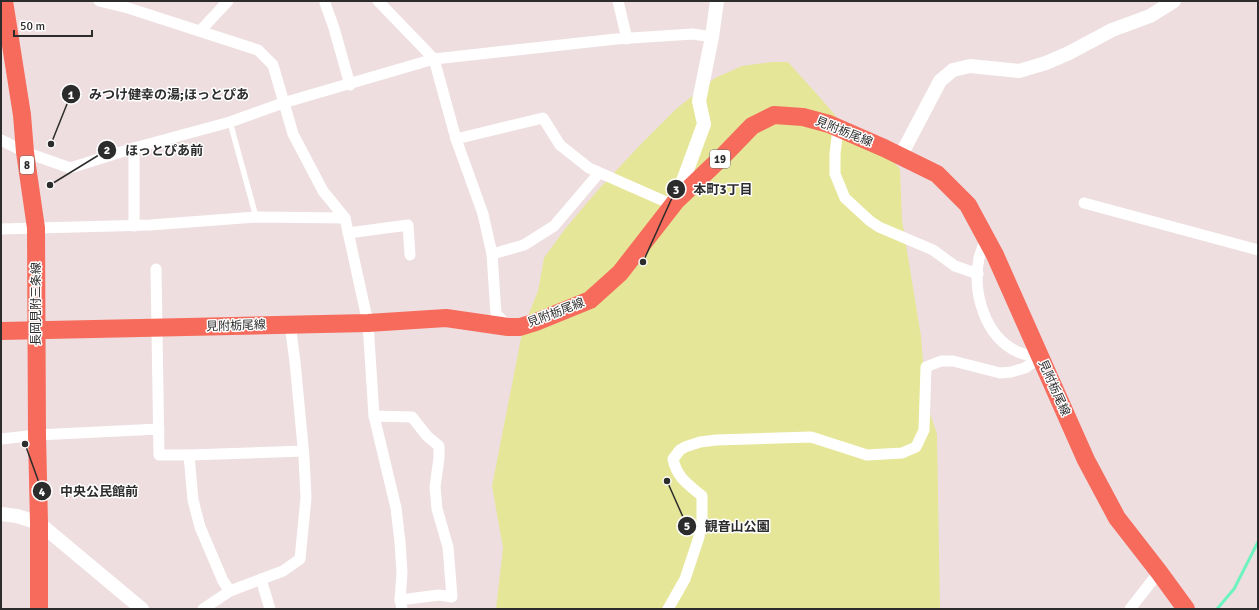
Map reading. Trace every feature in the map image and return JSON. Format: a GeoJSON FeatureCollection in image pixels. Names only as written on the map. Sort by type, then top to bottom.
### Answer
{"type":"FeatureCollection","features":[{"type":"Feature","properties":{"kind":"main road","name":"長岡見附三条線"},"geometry":{"type":"LineString","coordinates":[[4,1],[22,115],[25,152],[36,228],[40,609]]}},
{"type":"Feature","properties":{"kind":"main road","name":"見附栃尾線"},"geometry":{"type":"LineString","coordinates":[[1,331],[368,323],[446,318],[508,327],[520,327],[590,300],[620,273],[675,203],[752,126],[774,115],[803,117],[829,124],[937,174],[968,205],[995,255],[1086,460],[1117,518],[1186,609]]}},
{"type":"Feature","properties":{"kind":"street"},"geometry":{"type":"LineString","coordinates":[[99,1],[125,5],[258,50],[273,65],[283,104],[293,134],[323,192],[345,218],[368,323],[374,416],[396,508],[402,573],[401,604],[439,595],[452,597],[448,547],[437,509],[435,487],[439,446],[427,436],[412,417],[374,416]]}},
{"type":"Feature","properties":{"kind":"street"},"geometry":{"type":"LineString","coordinates":[[200,31],[228,1]]}},
{"type":"Feature","properties":{"kind":"street"},"geometry":{"type":"LineString","coordinates":[[378,1],[434,59],[456,139],[483,214],[492,254],[496,314],[508,327]]}},
{"type":"Feature","properties":{"kind":"street"},"geometry":{"type":"LineString","coordinates":[[618,1],[627,39]]}},
{"type":"Feature","properties":{"kind":"street"},"geometry":{"type":"LineString","coordinates":[[456,139],[543,118],[560,145],[589,168],[675,203],[704,124],[699,101],[712,37],[717,1]]}},
{"type":"Feature","properties":{"kind":"street"},"geometry":{"type":"LineString","coordinates":[[900,157],[940,81],[953,70],[970,66],[1019,71],[1069,53],[1112,30],[1150,16],[1174,1]]}},
{"type":"Feature","properties":{"kind":"street"},"geometry":{"type":"LineString","coordinates":[[325,3],[334,28],[350,85]]}},
{"type":"Feature","properties":{"kind":"street"},"geometry":{"type":"LineString","coordinates":[[1,140],[25,152],[70,168],[134,148],[230,122],[283,104],[434,59],[518,49],[627,39],[693,34],[712,37]]}},
{"type":"Feature","properties":{"kind":"street"},"geometry":{"type":"LineString","coordinates":[[838,129],[835,154],[835,174],[845,198],[870,221],[879,227],[933,250],[955,266],[978,274]]}},
{"type":"Feature","properties":{"kind":"street"},"geometry":{"type":"LineString","coordinates":[[134,148],[134,226]]}},
{"type":"Feature","properties":{"kind":"street"},"geometry":{"type":"LineString","coordinates":[[492,254],[524,245],[554,226],[599,173]]}},
{"type":"Feature","properties":{"kind":"street"},"geometry":{"type":"LineString","coordinates":[[1084,203],[1258,249]]}},
{"type":"Feature","properties":{"kind":"street"},"geometry":{"type":"LineString","coordinates":[[1,229],[134,226],[256,217],[345,218]]}},
{"type":"Feature","properties":{"kind":"street"},"geometry":{"type":"LineString","coordinates":[[348,233],[408,225],[410,255]]}},
{"type":"Feature","properties":{"kind":"street"},"geometry":{"type":"LineString","coordinates":[[986,238],[979,259],[978,274],[980,298],[986,318],[993,332],[1003,343],[1020,353],[1040,356]]}},
{"type":"Feature","properties":{"kind":"street"},"geometry":{"type":"LineString","coordinates":[[156,269],[159,455],[303,451]]}},
{"type":"Feature","properties":{"kind":"street"},"geometry":{"type":"LineString","coordinates":[[202,609],[230,591],[283,570],[300,559],[306,498],[295,362],[290,324]]}},
{"type":"Feature","properties":{"kind":"street"},"geometry":{"type":"LineString","coordinates":[[668,609],[685,579],[702,524],[702,496],[682,479],[675,470],[673,459],[680,450],[700,442],[811,437],[867,455],[902,453],[916,447],[924,430],[926,367],[941,360],[953,361],[1000,373],[1011,372],[1025,368],[1040,356]]}},
{"type":"Feature","properties":{"kind":"street"},"geometry":{"type":"LineString","coordinates":[[1,439],[37,435],[159,429]]}},
{"type":"Feature","properties":{"kind":"street"},"geometry":{"type":"LineString","coordinates":[[189,455],[193,500],[200,527],[223,581],[230,591]]}},
{"type":"Feature","properties":{"kind":"street"},"geometry":{"type":"LineString","coordinates":[[1,514],[17,516],[39,524],[142,609]]}},
{"type":"Feature","properties":{"kind":"street"},"geometry":{"type":"LineString","coordinates":[[1130,609],[1159,572]]}},
{"type":"Feature","properties":{"kind":"street"},"geometry":{"type":"LineString","coordinates":[[261,579],[270,609]]}},
{"type":"Feature","properties":{"kind":"lane"},"geometry":{"type":"LineString","coordinates":[[230,122],[256,217]]}},
{"type":"Feature","properties":{"kind":"shaded area"},"geometry":{"type":"Polygon","coordinates":[[[772,62],[788,62],[840,121],[880,148],[900,169],[902,220],[921,336],[926,402],[937,434],[940,609],[496,609],[503,548],[492,486],[523,328],[538,291],[544,258],[565,229],[598,190],[676,109],[715,78],[742,66],[772,62]]]}},
{"type":"Feature","properties":{"kind":"waterway"},"geometry":{"type":"LineString","coordinates":[[1217,609],[1234,589],[1258,542]]}},
{"type":"Feature","properties":{"kind":"place","name":"みつけ健幸の湯;ほっとぴあ"},"geometry":{"type":"Point","coordinates":[51,144]}},
{"type":"Feature","properties":{"kind":"place","name":"ほっとぴあ前"},"geometry":{"type":"Point","coordinates":[50,185]}},
{"type":"Feature","properties":{"kind":"place","name":"本町3丁目"},"geometry":{"type":"Point","coordinates":[643,262]}},
{"type":"Feature","properties":{"kind":"place","name":"中央公民館前"},"geometry":{"type":"Point","coordinates":[25,444]}},
{"type":"Feature","properties":{"kind":"place","name":"観音山公園"},"geometry":{"type":"Point","coordinates":[667,481]}}]}
